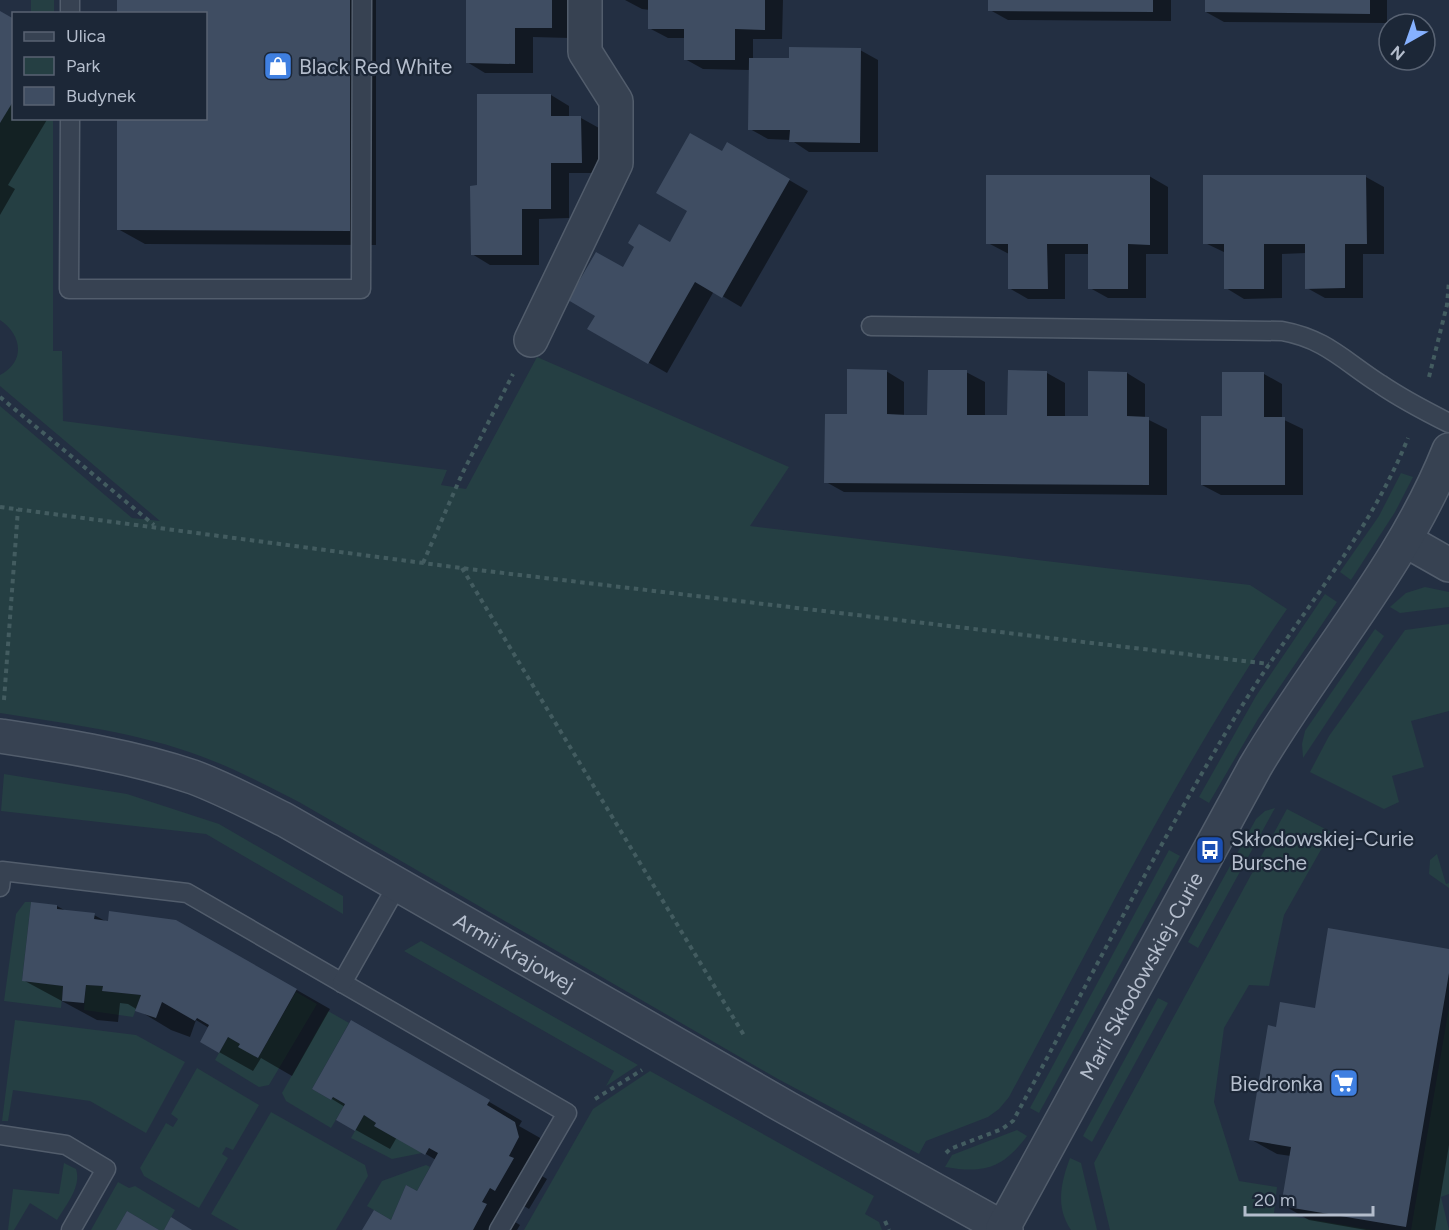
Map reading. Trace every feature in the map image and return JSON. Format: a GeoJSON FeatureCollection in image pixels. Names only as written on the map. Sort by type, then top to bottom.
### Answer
{"type":"FeatureCollection","features":[{"type":"Feature","properties":{"kind":"street"},"geometry":{"type":"LineString","coordinates":[[531,340],[616,163],[616,101],[585,52],[585,0]]}},
{"type":"Feature","properties":{"kind":"street","name":"Marii Skłodowskiej-Curie"},"geometry":{"type":"LineString","coordinates":[[1005,1229],[1261,758],[1287,713],[1406,540],[1449,450]]}},
{"type":"Feature","properties":{"kind":"street"},"geometry":{"type":"LineString","coordinates":[[1406,540],[1449,565]]}},
{"type":"Feature","properties":{"kind":"street","name":"Armii Krajowej"},"geometry":{"type":"LineString","coordinates":[[0,736],[85,749],[140,761],[194,778],[285,820],[1005,1229]]}},
{"type":"Feature","properties":{"kind":"lane"},"geometry":{"type":"LineString","coordinates":[[70,120],[69,289],[361,289],[362,0]]}},
{"type":"Feature","properties":{"kind":"lane"},"geometry":{"type":"LineString","coordinates":[[871,326],[1282,332],[1307,336],[1329,347],[1379,384],[1419,409],[1449,423]]}},
{"type":"Feature","properties":{"kind":"lane"},"geometry":{"type":"LineString","coordinates":[[0,887],[2,871],[187,893],[567,1113],[499,1230]]}},
{"type":"Feature","properties":{"kind":"lane"},"geometry":{"type":"LineString","coordinates":[[342,983],[398,884]]}},
{"type":"Feature","properties":{"kind":"lane"},"geometry":{"type":"LineString","coordinates":[[0,1135],[66,1145],[106,1169],[71,1230]]}},
{"type":"Feature","properties":{"kind":"path"},"geometry":{"type":"LineString","coordinates":[[926,1185],[950,1149],[1002,1129],[1013,1121],[1204,771],[1269,664],[1354,539],[1381,495],[1419,409],[1437,352],[1449,281]]}},
{"type":"Feature","properties":{"kind":"path"},"geometry":{"type":"LineString","coordinates":[[423,563],[470,456],[531,340]]}},
{"type":"Feature","properties":{"kind":"path"},"geometry":{"type":"LineString","coordinates":[[0,397],[155,527]]}},
{"type":"Feature","properties":{"kind":"path"},"geometry":{"type":"LineString","coordinates":[[0,507],[461,568],[1269,664]]}},
{"type":"Feature","properties":{"kind":"path"},"geometry":{"type":"LineString","coordinates":[[0,736],[18,509]]}},
{"type":"Feature","properties":{"kind":"path"},"geometry":{"type":"LineString","coordinates":[[461,568],[748,1042]]}},
{"type":"Feature","properties":{"kind":"path"},"geometry":{"type":"LineString","coordinates":[[567,1113],[602,1096],[650,1064]]}},
{"type":"Feature","properties":{"kind":"path"},"geometry":{"type":"LineString","coordinates":[[885,1221],[889,1230]]}},
{"type":"Feature","properties":{"kind":"green space"},"geometry":{"type":"Polygon","coordinates":[[[31,0],[54,0],[54,12],[31,12],[31,0]]]}},
{"type":"Feature","properties":{"kind":"green space"},"geometry":{"type":"Polygon","coordinates":[[[12,102],[12,120],[53,120],[53,351],[62,351],[63,421],[447,470],[441,485],[466,489],[537,357],[789,467],[750,526],[1250,585],[1287,609],[1211,727],[1108,911],[1009,1097],[999,1109],[988,1117],[926,1141],[919,1154],[778,1079],[299,802],[251,778],[203,757],[153,741],[103,730],[0,713],[0,406],[132,518],[160,521],[0,386],[0,375],[14,363],[18,348],[13,333],[0,320],[0,123],[12,102]]]}},
{"type":"Feature","properties":{"kind":"green space"},"geometry":{"type":"Polygon","coordinates":[[[1401,473],[1413,477],[1395,512],[1351,580],[1340,572],[1379,516],[1401,473]]]}},
{"type":"Feature","properties":{"kind":"green space"},"geometry":{"type":"Polygon","coordinates":[[[1425,587],[1449,592],[1449,607],[1400,613],[1390,607],[1406,593],[1425,587]]]}},
{"type":"Feature","properties":{"kind":"green space"},"geometry":{"type":"Polygon","coordinates":[[[1325,594],[1337,602],[1258,719],[1209,803],[1199,797],[1256,696],[1325,594]]]}},
{"type":"Feature","properties":{"kind":"green space"},"geometry":{"type":"Polygon","coordinates":[[[1449,624],[1449,711],[1411,721],[1424,767],[1392,776],[1399,802],[1384,809],[1310,772],[1329,736],[1405,630],[1449,624]]]}},
{"type":"Feature","properties":{"kind":"green space"},"geometry":{"type":"Polygon","coordinates":[[[1375,629],[1384,636],[1303,758],[1302,744],[1305,731],[1375,629]]]}},
{"type":"Feature","properties":{"kind":"green space"},"geometry":{"type":"Polygon","coordinates":[[[4,774],[127,794],[219,824],[343,896],[343,914],[206,834],[1,811],[4,774]]]}},
{"type":"Feature","properties":{"kind":"green space"},"geometry":{"type":"Polygon","coordinates":[[[1275,808],[1198,948],[1188,942],[1256,819],[1265,811],[1275,808]]]}},
{"type":"Feature","properties":{"kind":"green space"},"geometry":{"type":"Polygon","coordinates":[[[1287,809],[1331,832],[1284,915],[1269,986],[1249,985],[1224,1028],[1214,1102],[1239,1181],[1277,1187],[1274,1213],[1373,1230],[1110,1230],[1094,1163],[1287,809]]]}},
{"type":"Feature","properties":{"kind":"green space"},"geometry":{"type":"Polygon","coordinates":[[[1169,850],[1180,856],[1039,1113],[1030,1108],[1169,850]]]}},
{"type":"Feature","properties":{"kind":"green space"},"geometry":{"type":"Polygon","coordinates":[[[1437,854],[1449,888],[1429,874],[1430,860],[1437,854]]]}},
{"type":"Feature","properties":{"kind":"green space"},"geometry":{"type":"Polygon","coordinates":[[[25,902],[31,902],[22,980],[63,986],[61,1008],[4,1001],[16,914],[25,902]]]}},
{"type":"Feature","properties":{"kind":"green space"},"geometry":{"type":"Polygon","coordinates":[[[421,941],[638,1065],[606,1086],[614,1071],[404,951],[421,941]]]}},
{"type":"Feature","properties":{"kind":"green space"},"geometry":{"type":"Polygon","coordinates":[[[86,985],[103,986],[102,991],[141,995],[133,1017],[84,1010],[86,985]]]}},
{"type":"Feature","properties":{"kind":"green space"},"geometry":{"type":"Polygon","coordinates":[[[296,992],[317,1004],[269,1085],[259,1087],[215,1060],[228,1037],[240,1044],[239,1047],[258,1058],[296,992]]]}},
{"type":"Feature","properties":{"kind":"green space"},"geometry":{"type":"Polygon","coordinates":[[[1158,998],[1168,1003],[1092,1142],[1083,1136],[1158,998]]]}},
{"type":"Feature","properties":{"kind":"green space"},"geometry":{"type":"Polygon","coordinates":[[[1449,1007],[1449,1194],[1441,1197],[1449,1230],[1411,1230],[1449,1007]]]}},
{"type":"Feature","properties":{"kind":"green space"},"geometry":{"type":"Polygon","coordinates":[[[328,1011],[349,1023],[312,1089],[331,1100],[333,1097],[345,1104],[331,1128],[286,1101],[282,1093],[328,1011]]]}},
{"type":"Feature","properties":{"kind":"green space"},"geometry":{"type":"Polygon","coordinates":[[[15,1020],[136,1035],[185,1062],[146,1133],[90,1101],[13,1090],[8,1121],[2,1121],[15,1020]]]}},
{"type":"Feature","properties":{"kind":"green space"},"geometry":{"type":"Polygon","coordinates":[[[197,1068],[259,1105],[233,1150],[226,1147],[222,1154],[228,1158],[199,1208],[144,1176],[140,1168],[166,1123],[173,1127],[178,1119],[171,1114],[197,1068]]]}},
{"type":"Feature","properties":{"kind":"green space"},"geometry":{"type":"Polygon","coordinates":[[[650,1071],[874,1196],[865,1214],[879,1222],[882,1230],[524,1230],[593,1109],[650,1071]]]}},
{"type":"Feature","properties":{"kind":"green space"},"geometry":{"type":"Polygon","coordinates":[[[271,1112],[365,1165],[368,1176],[336,1230],[239,1230],[211,1214],[271,1112]]]}},
{"type":"Feature","properties":{"kind":"green space"},"geometry":{"type":"Polygon","coordinates":[[[364,1115],[376,1123],[375,1126],[422,1153],[392,1159],[351,1138],[364,1115]]]}},
{"type":"Feature","properties":{"kind":"green space"},"geometry":{"type":"Polygon","coordinates":[[[1017,1130],[1027,1136],[1001,1162],[982,1169],[971,1170],[945,1167],[952,1155],[1017,1130]]]}},
{"type":"Feature","properties":{"kind":"green space"},"geometry":{"type":"Polygon","coordinates":[[[1070,1158],[1081,1163],[1097,1230],[1071,1230],[1066,1221],[1061,1194],[1070,1158]]]}},
{"type":"Feature","properties":{"kind":"green space"},"geometry":{"type":"Polygon","coordinates":[[[64,1163],[76,1169],[77,1182],[57,1220],[30,1203],[14,1230],[8,1230],[13,1189],[59,1194],[64,1163]]]}},
{"type":"Feature","properties":{"kind":"green space"},"geometry":{"type":"Polygon","coordinates":[[[426,1165],[430,1167],[417,1191],[406,1185],[391,1220],[367,1206],[382,1181],[426,1165]]]}},
{"type":"Feature","properties":{"kind":"green space"},"geometry":{"type":"Polygon","coordinates":[[[118,1182],[129,1188],[135,1186],[175,1210],[164,1230],[159,1230],[127,1211],[116,1230],[91,1230],[118,1182]]]}},
{"type":"Feature","properties":{"kind":"building","name":"Black Red White"},"geometry":{"type":"Polygon","coordinates":[[[117,0],[350,0],[350,231],[117,230],[117,120],[207,120],[207,12],[117,12],[117,0]]]}},
{"type":"Feature","properties":{"kind":"building"},"geometry":{"type":"Polygon","coordinates":[[[466,0],[552,0],[552,28],[515,28],[515,64],[466,63],[466,0]]]}},
{"type":"Feature","properties":{"kind":"building"},"geometry":{"type":"Polygon","coordinates":[[[648,0],[765,0],[765,30],[735,29],[735,60],[684,60],[684,29],[648,29],[648,0]]]}},
{"type":"Feature","properties":{"kind":"building"},"geometry":{"type":"Polygon","coordinates":[[[988,0],[1153,0],[1153,12],[988,11],[988,0]]]}},
{"type":"Feature","properties":{"kind":"building"},"geometry":{"type":"Polygon","coordinates":[[[1205,0],[1370,0],[1370,14],[1205,12],[1205,0]]]}},
{"type":"Feature","properties":{"kind":"building"},"geometry":{"type":"Polygon","coordinates":[[[0,11],[12,18],[12,103],[0,123],[0,11]]]}},
{"type":"Feature","properties":{"kind":"building"},"geometry":{"type":"Polygon","coordinates":[[[789,47],[861,48],[860,143],[789,142],[790,130],[748,130],[749,58],[789,58],[789,47]]]}},
{"type":"Feature","properties":{"kind":"building"},"geometry":{"type":"Polygon","coordinates":[[[477,94],[551,94],[551,116],[581,116],[582,163],[551,163],[551,209],[522,209],[522,255],[471,255],[470,186],[477,185],[477,94]]]}},
{"type":"Feature","properties":{"kind":"building"},"geometry":{"type":"Polygon","coordinates":[[[690,133],[722,151],[727,142],[790,179],[722,298],[695,282],[648,364],[587,329],[595,316],[568,300],[596,252],[623,267],[634,247],[628,243],[639,224],[670,242],[687,211],[656,193],[690,133]]]}},
{"type":"Feature","properties":{"kind":"building"},"geometry":{"type":"Polygon","coordinates":[[[986,175],[1150,175],[1150,245],[1128,244],[1128,289],[1088,289],[1088,244],[1047,244],[1048,289],[1008,289],[1008,244],[986,244],[986,175]]]}},
{"type":"Feature","properties":{"kind":"building"},"geometry":{"type":"Polygon","coordinates":[[[1203,175],[1366,175],[1367,244],[1345,244],[1345,288],[1305,289],[1305,244],[1264,244],[1264,289],[1224,289],[1224,244],[1203,244],[1203,175]]]}},
{"type":"Feature","properties":{"kind":"building"},"geometry":{"type":"Polygon","coordinates":[[[847,369],[887,370],[887,414],[907,415],[927,415],[928,370],[967,370],[967,415],[1007,415],[1008,370],[1047,371],[1047,416],[1088,416],[1088,371],[1127,372],[1127,416],[1149,417],[1149,485],[824,483],[825,414],[847,414],[847,369]]]}},
{"type":"Feature","properties":{"kind":"building"},"geometry":{"type":"Polygon","coordinates":[[[1222,372],[1264,372],[1264,417],[1285,417],[1285,485],[1201,485],[1201,416],[1222,416],[1222,372]]]}},
{"type":"Feature","properties":{"kind":"building"},"geometry":{"type":"Polygon","coordinates":[[[31,902],[57,905],[57,909],[95,913],[94,919],[108,921],[109,911],[176,920],[297,989],[258,1058],[238,1047],[240,1044],[228,1037],[219,1053],[200,1042],[209,1025],[197,1018],[195,1021],[162,1002],[156,1018],[135,1011],[141,995],[102,991],[103,986],[86,985],[84,1003],[62,1001],[63,986],[22,981],[31,902]]]}},
{"type":"Feature","properties":{"kind":"building","name":"Biedronka"},"geometry":{"type":"Polygon","coordinates":[[[1328,928],[1449,949],[1449,973],[1406,1227],[1281,1206],[1291,1147],[1249,1140],[1268,1025],[1276,1027],[1280,1002],[1315,1008],[1328,928]]]}},
{"type":"Feature","properties":{"kind":"building"},"geometry":{"type":"Polygon","coordinates":[[[351,1020],[490,1100],[487,1105],[515,1122],[519,1137],[509,1156],[514,1158],[495,1191],[490,1188],[482,1202],[487,1204],[473,1230],[362,1230],[374,1210],[391,1220],[406,1185],[417,1191],[438,1153],[429,1148],[425,1155],[374,1126],[376,1123],[364,1115],[355,1131],[336,1120],[345,1104],[333,1097],[331,1100],[312,1089],[351,1020]]]}},
{"type":"Feature","properties":{"kind":"building"},"geometry":{"type":"Polygon","coordinates":[[[127,1211],[159,1230],[116,1230],[127,1211]]]}},
{"type":"Feature","properties":{"kind":"building"},"geometry":{"type":"Polygon","coordinates":[[[171,1217],[192,1230],[164,1230],[171,1217]]]}},
{"type":"Feature","properties":{"kind":"place","name":"Black Red White"},"geometry":{"type":"Point","coordinates":[278,66]}},
{"type":"Feature","properties":{"kind":"place","name":"Skłodowskiej-Curie Bursche"},"geometry":{"type":"Point","coordinates":[1210,850]}},
{"type":"Feature","properties":{"kind":"place","name":"Biedronka"},"geometry":{"type":"Point","coordinates":[1344,1083]}}]}
